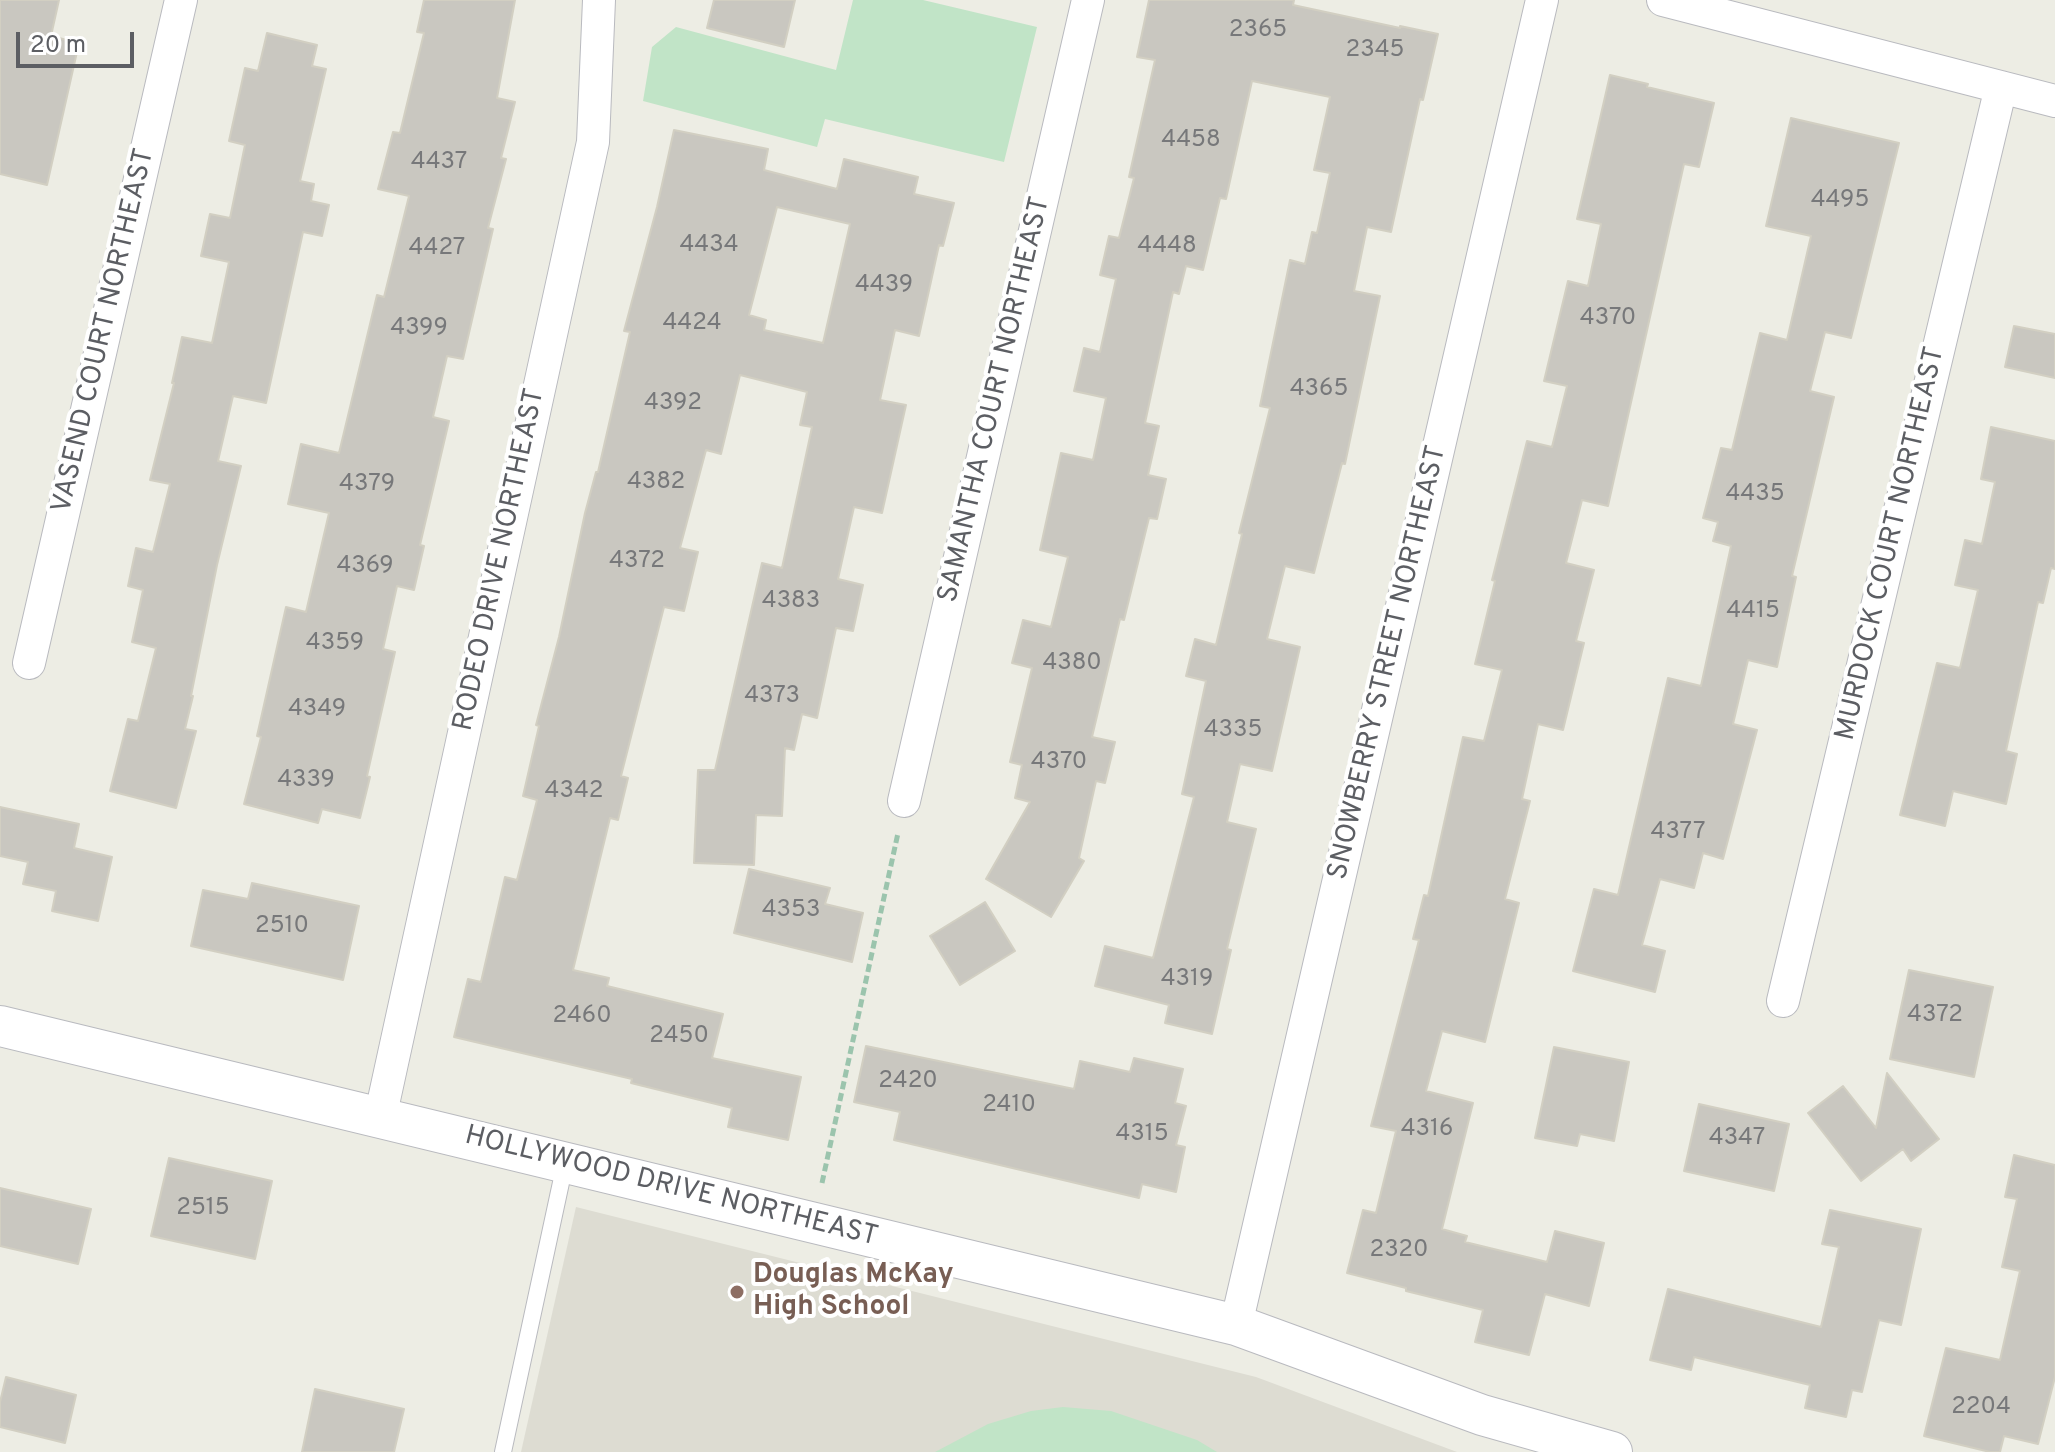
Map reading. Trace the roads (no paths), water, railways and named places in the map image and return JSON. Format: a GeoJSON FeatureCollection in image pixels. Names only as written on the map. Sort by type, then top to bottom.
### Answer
{"type":"FeatureCollection","features":[{"type":"Feature","properties":{"kind":"street","name":"VASEND COURT NORTHEAST"},"geometry":{"type":"LineString","coordinates":[[29,663],[181,0]]}},
{"type":"Feature","properties":{"kind":"street","name":"RODEO DRIVE NORTHEAST"},"geometry":{"type":"LineString","coordinates":[[380,1118],[593,142],[599,0]]}},
{"type":"Feature","properties":{"kind":"street","name":"SAMANTHA COURT NORTHEAST"},"geometry":{"type":"LineString","coordinates":[[904,801],[1088,0]]}},
{"type":"Feature","properties":{"kind":"street","name":"SNOWBERRY STREET NORTHEAST"},"geometry":{"type":"LineString","coordinates":[[1236,1325],[1542,0]]}},
{"type":"Feature","properties":{"kind":"street"},"geometry":{"type":"LineString","coordinates":[[1663,0],[2055,101]]}},
{"type":"Feature","properties":{"kind":"street","name":"MURDOCK COURT NORTHEAST"},"geometry":{"type":"LineString","coordinates":[[1783,1001],[2001,87]]}},
{"type":"Feature","properties":{"kind":"street","name":"HOLLYWOOD DRIVE NORTHEAST"},"geometry":{"type":"LineString","coordinates":[[0,1026],[1236,1325],[1482,1415],[1612,1452]]}},
{"type":"Feature","properties":{"kind":"lane"},"geometry":{"type":"LineString","coordinates":[[503,1452],[565,1163]]}},
{"type":"Feature","properties":{"kind":"place","name":"Douglas McKay High School"},"geometry":{"type":"Point","coordinates":[737,1292]}}]}
